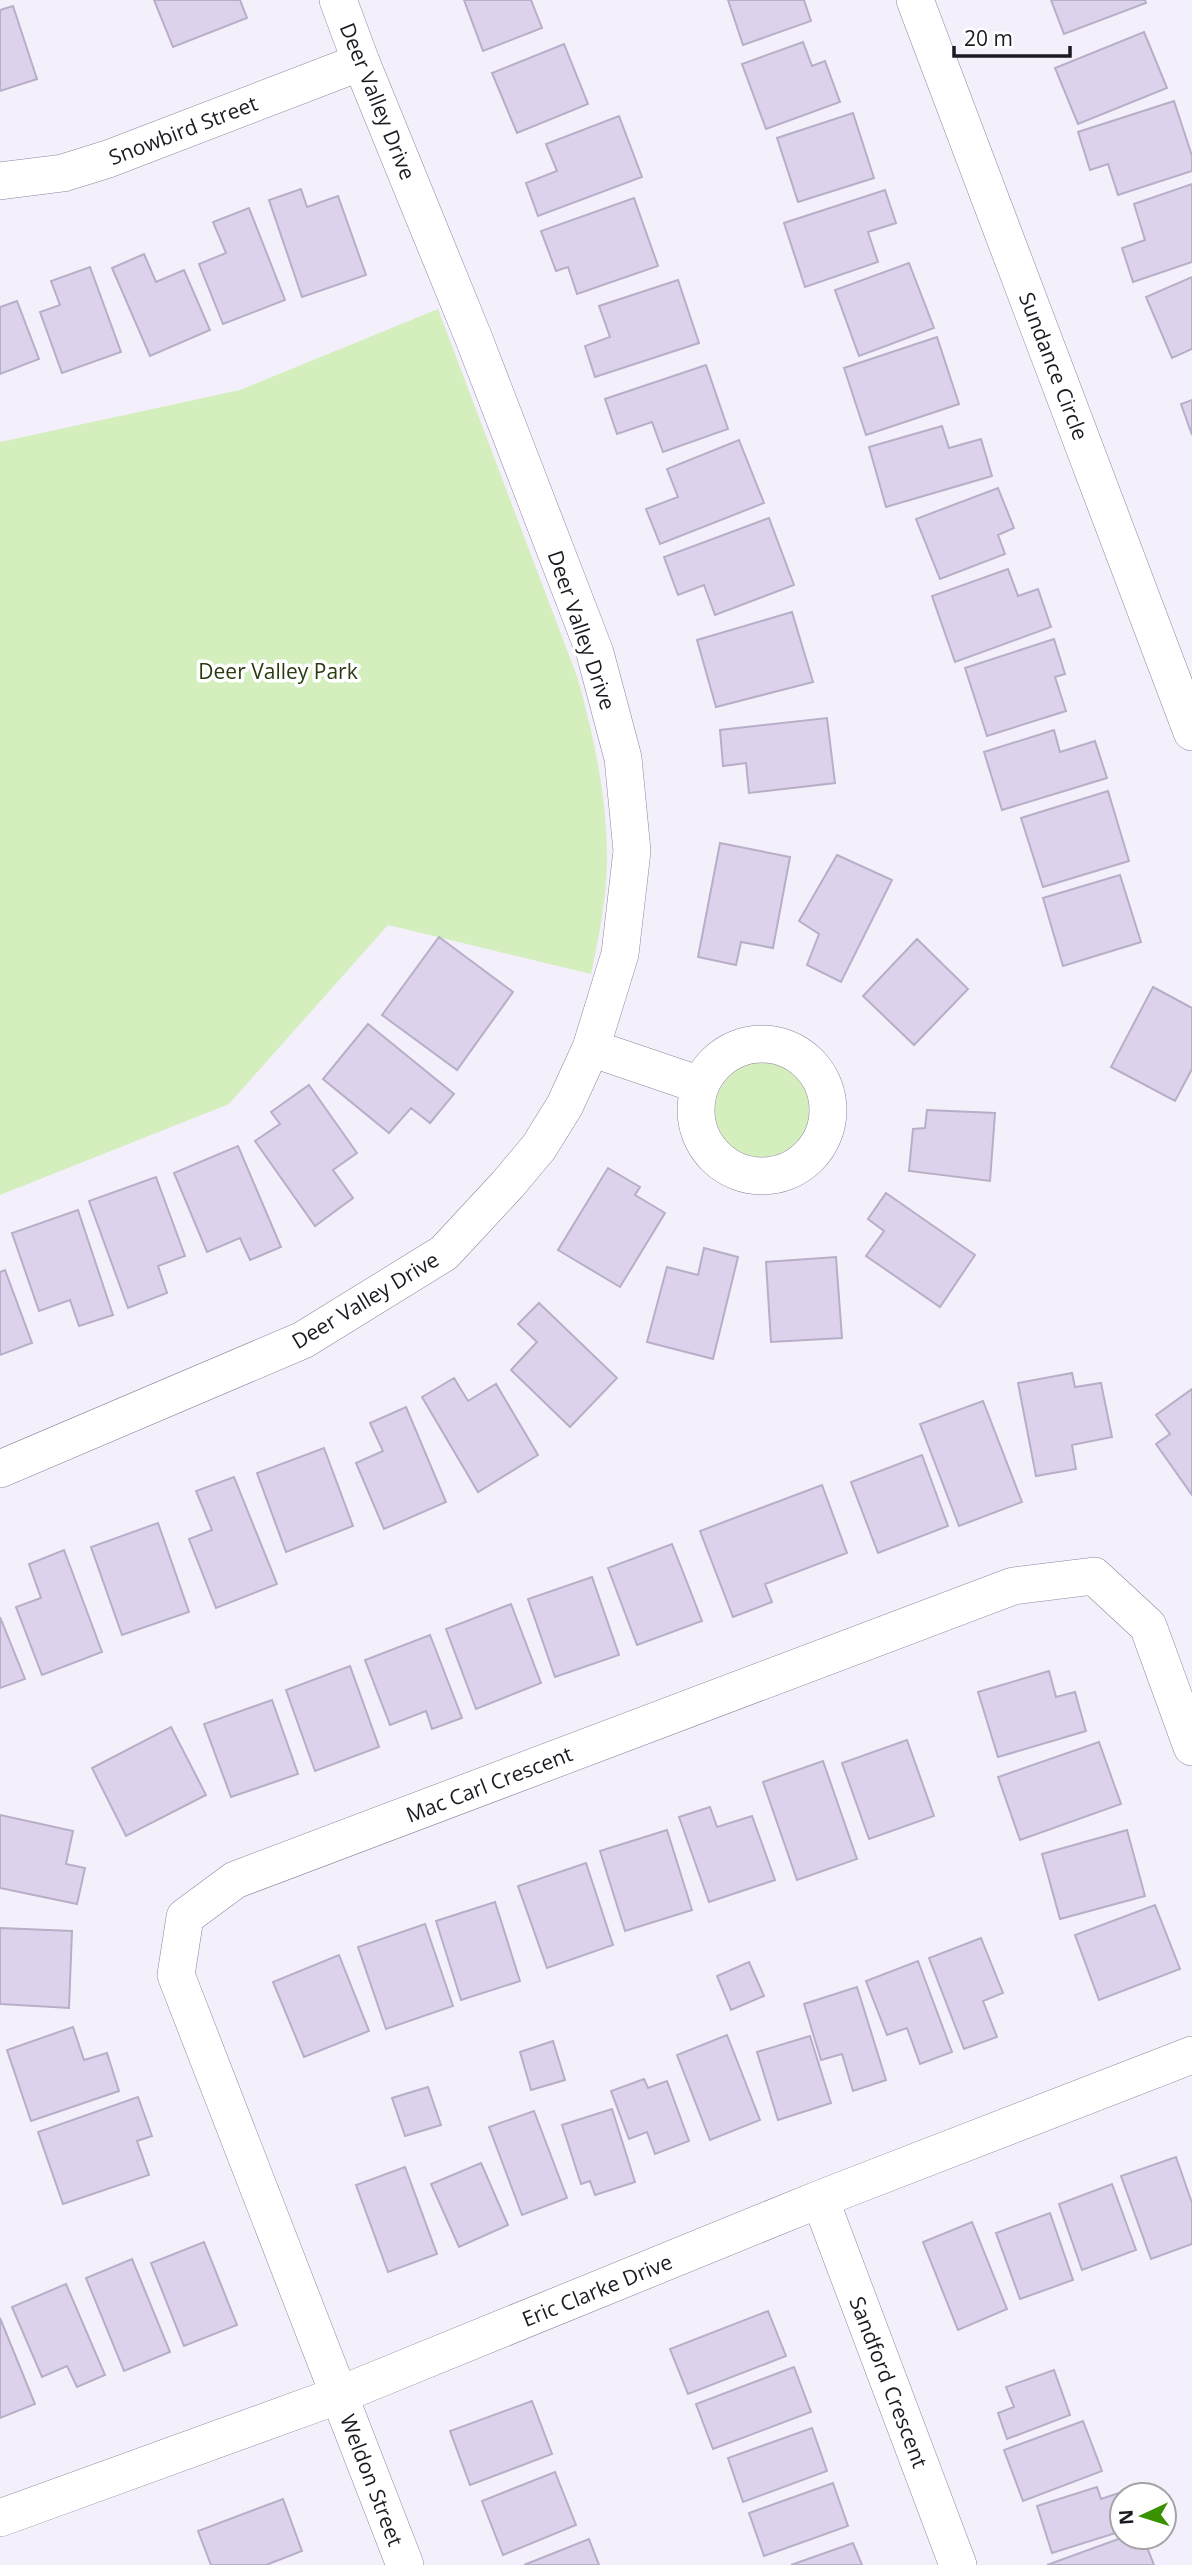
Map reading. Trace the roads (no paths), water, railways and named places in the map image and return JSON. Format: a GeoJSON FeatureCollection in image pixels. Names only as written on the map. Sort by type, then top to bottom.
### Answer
{"type":"FeatureCollection","features":[{"type":"Feature","properties":{"kind":"street","name":"Deer Valley Drive"},"geometry":{"type":"LineString","coordinates":[[0,1469],[303,1340],[444,1253],[509,1184],[539,1147],[565,1105],[592,1048],[620,954],[632,851],[623,758],[590,640],[474,338],[338,0]]}},
{"type":"Feature","properties":{"kind":"street","name":"Sundance Circle"},"geometry":{"type":"LineString","coordinates":[[915,0],[1192,732]]}},
{"type":"Feature","properties":{"kind":"street","name":"Snowbird Street"},"geometry":{"type":"LineString","coordinates":[[0,181],[62,173],[108,159],[361,62]]}},
{"type":"Feature","properties":{"kind":"street"},"geometry":{"type":"LineString","coordinates":[[592,1048],[700,1085]]}},
{"type":"Feature","properties":{"kind":"street","name":"Mac Carl Crescent"},"geometry":{"type":"LineString","coordinates":[[339,2395],[176,1975],[185,1917],[235,1880],[1013,1586],[1094,1576],[1148,1626],[1192,1747]]}},
{"type":"Feature","properties":{"kind":"street","name":"Eric Clarke Drive"},"geometry":{"type":"LineString","coordinates":[[0,2518],[339,2395],[820,2199],[1192,2055]]}},
{"type":"Feature","properties":{"kind":"street","name":"Sandford Crescent"},"geometry":{"type":"LineString","coordinates":[[820,2199],[958,2565]]}},
{"type":"Feature","properties":{"kind":"street","name":"Weldon Street"},"geometry":{"type":"LineString","coordinates":[[339,2395],[405,2565]]}},
{"type":"Feature","properties":{"kind":"park label","name":"Deer Valley Park"},"geometry":{"type":"Point","coordinates":[278,671]}}]}
